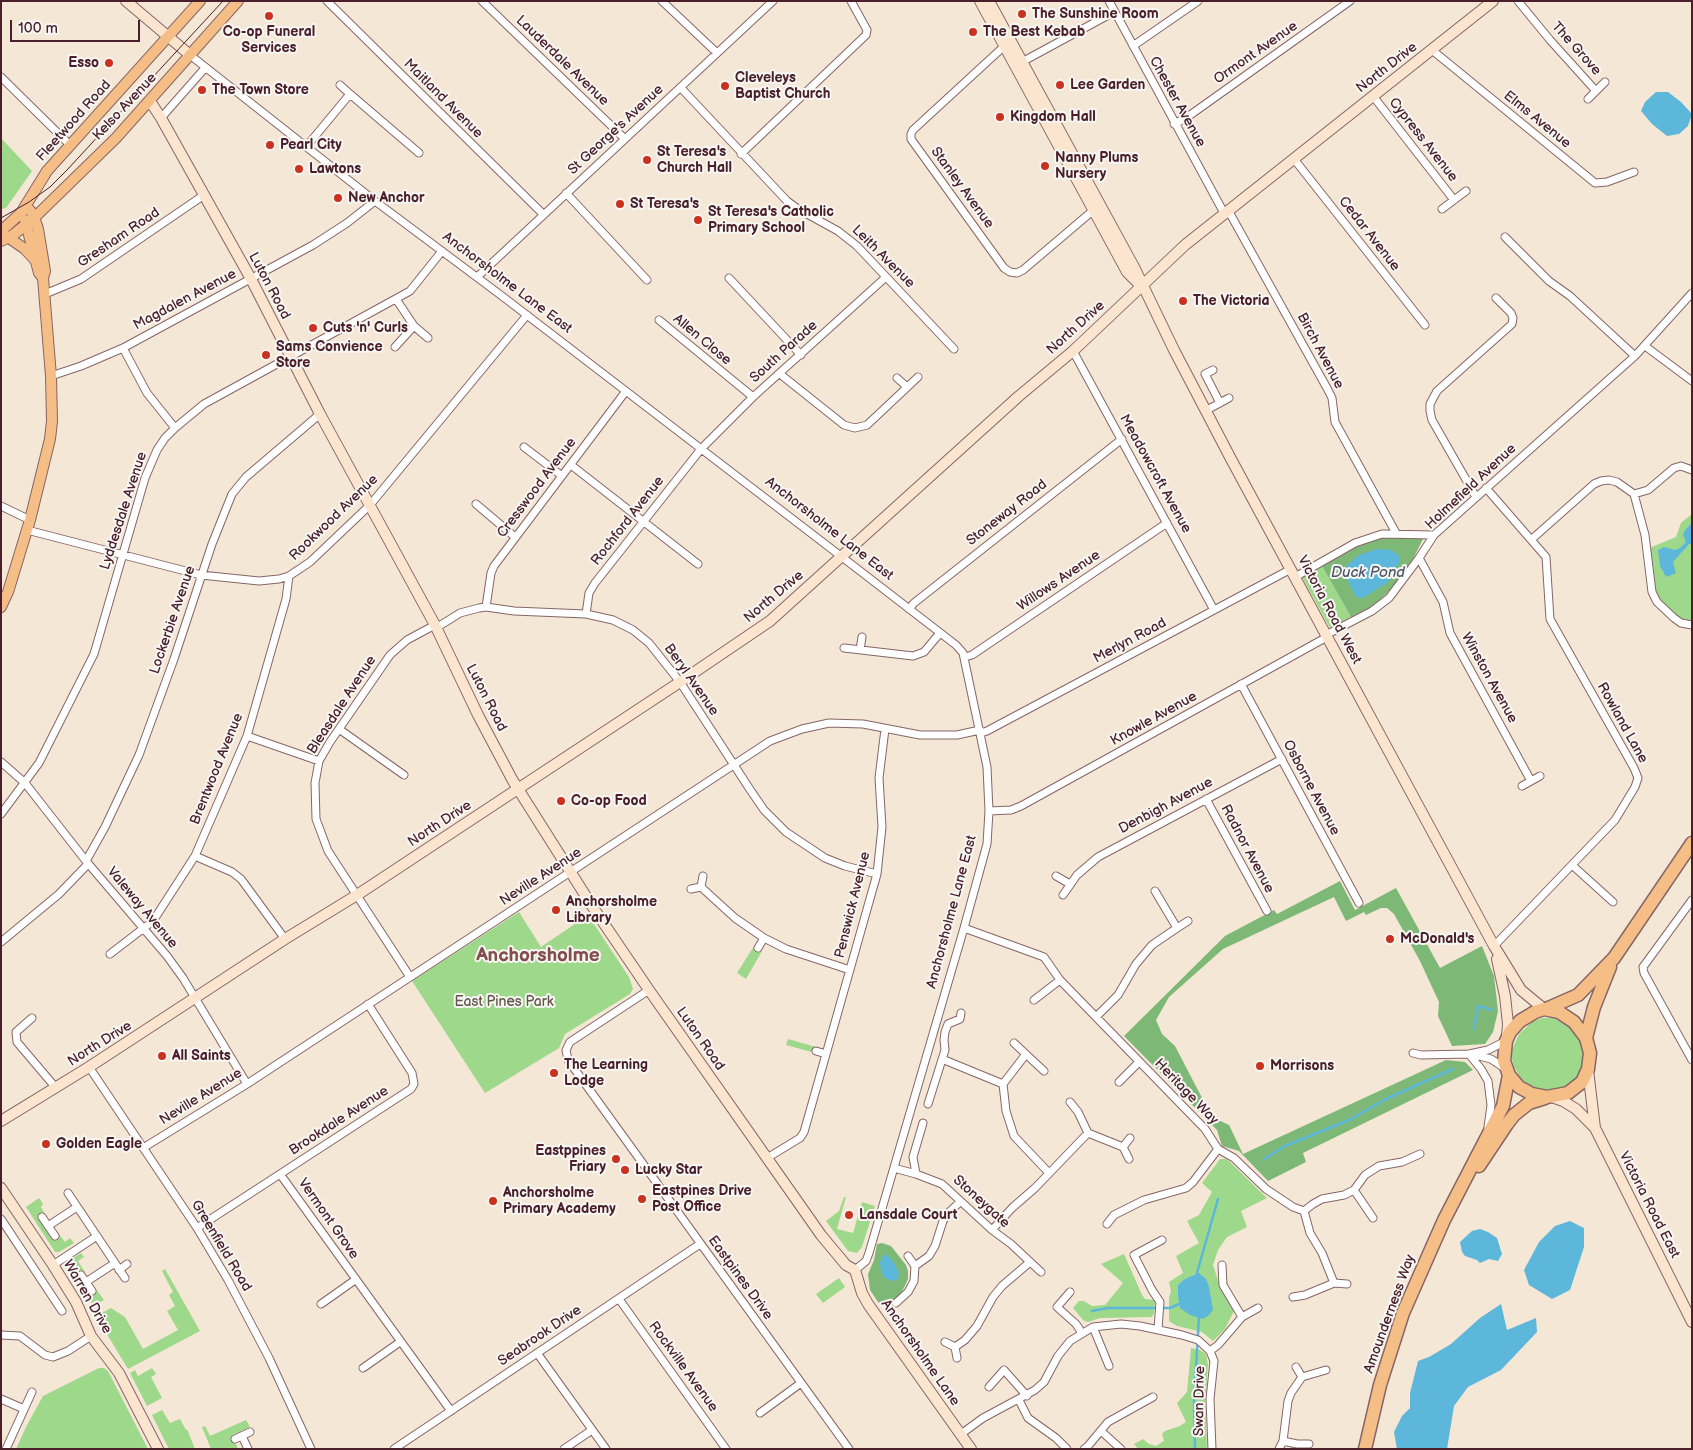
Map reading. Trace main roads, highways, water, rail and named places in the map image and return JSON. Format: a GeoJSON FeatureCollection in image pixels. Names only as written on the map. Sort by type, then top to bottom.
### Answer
{"type":"FeatureCollection","features":[{"type":"Feature","properties":{"kind":"highway"},"geometry":{"type":"LineString","coordinates":[[1545,1009],[1559,1012],[1567,1017],[1586,1038],[1590,1053],[1586,1076],[1578,1086],[1568,1093],[1550,1097],[1532,1094],[1524,1090],[1508,1072],[1504,1060],[1507,1039],[1520,1021],[1535,1012],[1578,995],[1614,958],[1692,844]]}},
{"type":"Feature","properties":{"kind":"highway"},"geometry":{"type":"LineString","coordinates":[[1586,1038],[1594,1006],[1614,958]]}},
{"type":"Feature","properties":{"kind":"highway","name":"Amounderness Way"},"geometry":{"type":"LineString","coordinates":[[1365,1449],[1380,1385],[1395,1337],[1420,1272],[1444,1220],[1503,1106],[1508,1072]]}},
{"type":"Feature","properties":{"kind":"highway","name":"Amounderness Way"},"geometry":{"type":"LineString","coordinates":[[1444,1220],[1507,1124],[1523,1107],[1537,1100],[1550,1097]]}},
{"type":"Feature","properties":{"kind":"main road","name":"Fleetwood Road"},"geometry":{"type":"LineString","coordinates":[[4,237],[24,210],[47,171],[200,1]]}},
{"type":"Feature","properties":{"kind":"main road","name":"Kelso Avenue"},"geometry":{"type":"LineString","coordinates":[[4,237],[30,221],[116,138],[238,1]]}},
{"type":"Feature","properties":{"kind":"main road"},"geometry":{"type":"LineString","coordinates":[[24,210],[43,256],[46,272],[43,278]]}},
{"type":"Feature","properties":{"kind":"main road"},"geometry":{"type":"LineString","coordinates":[[1,607],[8,592],[29,525],[50,439],[52,404],[45,294],[43,278],[39,273],[36,262],[30,221]]}},
{"type":"Feature","properties":{"kind":"main road"},"geometry":{"type":"LineString","coordinates":[[4,237],[25,249],[36,262]]}},
{"type":"Feature","properties":{"kind":"water"},"geometry":{"type":"Polygon","coordinates":[[[1656,92],[1668,92],[1692,114],[1688,126],[1679,134],[1667,136],[1652,124],[1641,111],[1645,102],[1656,92]]]}},
{"type":"Feature","properties":{"kind":"water"},"geometry":{"type":"Polygon","coordinates":[[[1692,523],[1692,544],[1689,544],[1673,562],[1676,573],[1666,577],[1660,566],[1658,550],[1664,547],[1675,550],[1680,548],[1686,542],[1683,535],[1685,530],[1692,523]]]}},
{"type":"Feature","properties":{"kind":"water","name":"Duck Pond"},"geometry":{"type":"Polygon","coordinates":[[[1377,549],[1392,550],[1399,556],[1399,563],[1388,582],[1363,598],[1356,597],[1345,575],[1347,565],[1359,555],[1377,549]]]}},
{"type":"Feature","properties":{"kind":"water"},"geometry":{"type":"Polygon","coordinates":[[[1570,1221],[1584,1228],[1584,1247],[1570,1290],[1552,1299],[1529,1285],[1524,1270],[1539,1242],[1555,1226],[1570,1221]]]}},
{"type":"Feature","properties":{"kind":"water"},"geometry":{"type":"Polygon","coordinates":[[[1480,1229],[1497,1238],[1502,1254],[1498,1261],[1489,1259],[1480,1263],[1465,1256],[1462,1252],[1460,1242],[1472,1231],[1480,1229]]]}},
{"type":"Feature","properties":{"kind":"water"},"geometry":{"type":"Polygon","coordinates":[[[886,1254],[893,1261],[899,1273],[898,1279],[894,1281],[884,1278],[881,1270],[880,1263],[882,1257],[886,1254]]]}},
{"type":"Feature","properties":{"kind":"water"},"geometry":{"type":"Polygon","coordinates":[[[1199,1273],[1206,1279],[1213,1310],[1203,1319],[1190,1315],[1180,1308],[1178,1296],[1178,1285],[1185,1279],[1199,1273]]]}},
{"type":"Feature","properties":{"kind":"water"},"geometry":{"type":"Polygon","coordinates":[[[1501,1304],[1507,1330],[1536,1318],[1537,1332],[1501,1370],[1468,1387],[1454,1406],[1447,1449],[1397,1449],[1394,1432],[1402,1416],[1410,1408],[1410,1393],[1418,1361],[1451,1344],[1480,1318],[1501,1304]]]}},
{"type":"Feature","properties":{"kind":"waterway"},"geometry":{"type":"LineString","coordinates":[[1474,1029],[1478,1006],[1492,1010]]}},
{"type":"Feature","properties":{"kind":"waterway"},"geometry":{"type":"LineString","coordinates":[[1264,1159],[1285,1146],[1349,1120],[1386,1099],[1453,1069]]}},
{"type":"Feature","properties":{"kind":"waterway"},"geometry":{"type":"LineString","coordinates":[[1197,1273],[1218,1199]]}},
{"type":"Feature","properties":{"kind":"waterway"},"geometry":{"type":"LineString","coordinates":[[1092,1311],[1108,1308],[1170,1308],[1179,1304]]}},
{"type":"Feature","properties":{"kind":"waterway"},"geometry":{"type":"LineString","coordinates":[[1195,1449],[1194,1400],[1199,1317]]}},
{"type":"Feature","properties":{"kind":"tram line"},"geometry":{"type":"LineString","coordinates":[[1,218],[50,187],[223,1]]}},
{"type":"Feature","properties":{"kind":"place","name":"The Sunshine Room"},"geometry":{"type":"Point","coordinates":[1022,14]}},
{"type":"Feature","properties":{"kind":"place","name":"Co-op Funeral Services"},"geometry":{"type":"Point","coordinates":[269,16]}},
{"type":"Feature","properties":{"kind":"place","name":"The Best Kebab"},"geometry":{"type":"Point","coordinates":[973,32]}},
{"type":"Feature","properties":{"kind":"place","name":"Esso"},"geometry":{"type":"Point","coordinates":[109,63]}},
{"type":"Feature","properties":{"kind":"place","name":"Lee Garden"},"geometry":{"type":"Point","coordinates":[1060,85]}},
{"type":"Feature","properties":{"kind":"place","name":"Cleveleys Baptist Church"},"geometry":{"type":"Point","coordinates":[725,86]}},
{"type":"Feature","properties":{"kind":"place","name":"The Town Store"},"geometry":{"type":"Point","coordinates":[202,90]}},
{"type":"Feature","properties":{"kind":"place","name":"Kingdom Hall"},"geometry":{"type":"Point","coordinates":[1000,117]}},
{"type":"Feature","properties":{"kind":"place","name":"Pearl City"},"geometry":{"type":"Point","coordinates":[270,145]}},
{"type":"Feature","properties":{"kind":"place","name":"St Teresa's Church Hall"},"geometry":{"type":"Point","coordinates":[647,160]}},
{"type":"Feature","properties":{"kind":"place","name":"Nanny Plums Nursery"},"geometry":{"type":"Point","coordinates":[1045,166]}},
{"type":"Feature","properties":{"kind":"place","name":"Lawtons"},"geometry":{"type":"Point","coordinates":[299,169]}},
{"type":"Feature","properties":{"kind":"place","name":"New Anchor"},"geometry":{"type":"Point","coordinates":[338,198]}},
{"type":"Feature","properties":{"kind":"place","name":"St Teresa's"},"geometry":{"type":"Point","coordinates":[620,204]}},
{"type":"Feature","properties":{"kind":"place","name":"St Teresa's Catholic Primary School"},"geometry":{"type":"Point","coordinates":[698,220]}},
{"type":"Feature","properties":{"kind":"place","name":"The Victoria"},"geometry":{"type":"Point","coordinates":[1183,301]}},
{"type":"Feature","properties":{"kind":"place","name":"Cuts 'n' Curls"},"geometry":{"type":"Point","coordinates":[313,328]}},
{"type":"Feature","properties":{"kind":"place","name":"Sams Convience Store"},"geometry":{"type":"Point","coordinates":[266,355]}},
{"type":"Feature","properties":{"kind":"place","name":"Co-op Food"},"geometry":{"type":"Point","coordinates":[561,801]}},
{"type":"Feature","properties":{"kind":"place","name":"Anchorsholme Library"},"geometry":{"type":"Point","coordinates":[556,910]}},
{"type":"Feature","properties":{"kind":"place","name":"McDonald's"},"geometry":{"type":"Point","coordinates":[1390,939]}},
{"type":"Feature","properties":{"kind":"place","name":"All Saints"},"geometry":{"type":"Point","coordinates":[162,1056]}},
{"type":"Feature","properties":{"kind":"place","name":"Morrisons"},"geometry":{"type":"Point","coordinates":[1260,1066]}},
{"type":"Feature","properties":{"kind":"place","name":"The Learning Lodge"},"geometry":{"type":"Point","coordinates":[554,1073]}},
{"type":"Feature","properties":{"kind":"place","name":"Golden Eagle"},"geometry":{"type":"Point","coordinates":[46,1144]}},
{"type":"Feature","properties":{"kind":"place","name":"Eastppines Friary"},"geometry":{"type":"Point","coordinates":[616,1159]}},
{"type":"Feature","properties":{"kind":"place","name":"Lucky Star"},"geometry":{"type":"Point","coordinates":[625,1170]}},
{"type":"Feature","properties":{"kind":"place","name":"Eastpines Drive Post Office"},"geometry":{"type":"Point","coordinates":[642,1199]}},
{"type":"Feature","properties":{"kind":"place","name":"Anchorsholme Primary Academy"},"geometry":{"type":"Point","coordinates":[493,1201]}},
{"type":"Feature","properties":{"kind":"place","name":"Lansdale Court"},"geometry":{"type":"Point","coordinates":[849,1215]}},
{"type":"Feature","properties":{"kind":"district","name":"Anchorsholme"},"geometry":{"type":"Point","coordinates":[538,956]}},
{"type":"Feature","properties":{"kind":"park label","name":"East Pines Park"},"geometry":{"type":"Point","coordinates":[504,1002]}}]}
